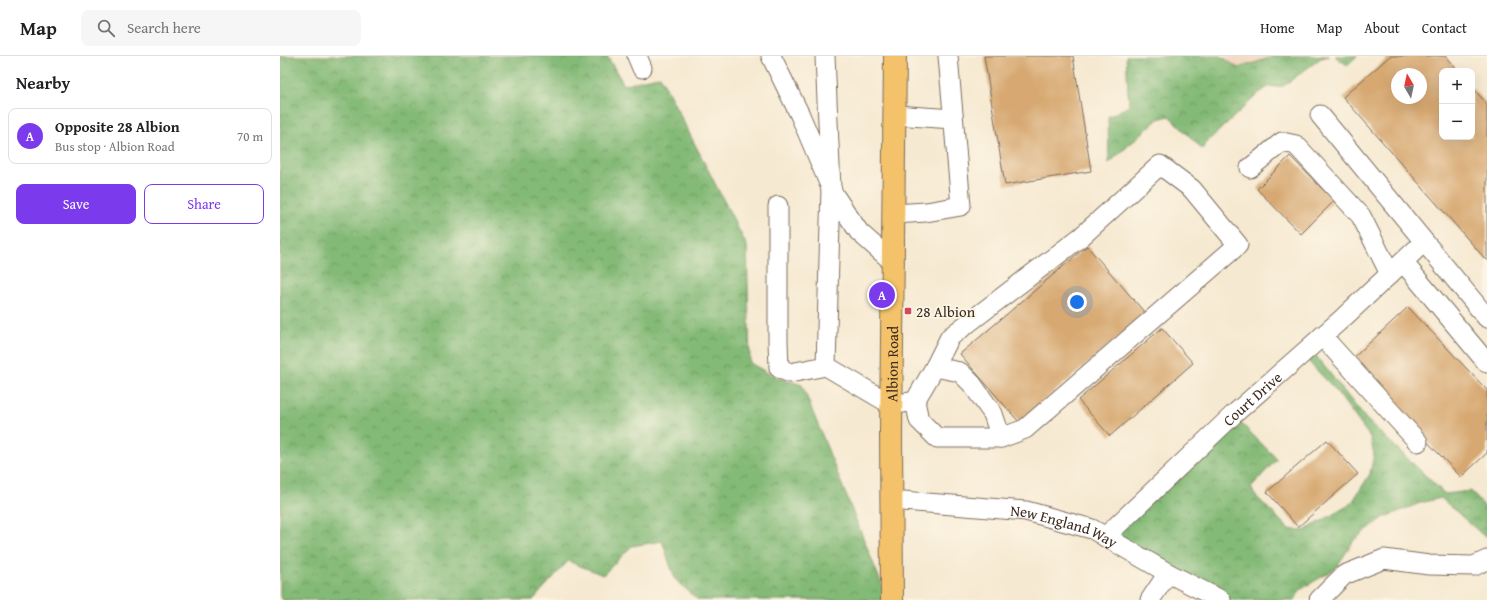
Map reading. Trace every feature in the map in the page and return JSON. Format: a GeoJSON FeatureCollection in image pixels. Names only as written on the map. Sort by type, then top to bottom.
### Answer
{"type":"FeatureCollection","features":[{"type":"Feature","properties":{"kind":"main road","name":"Albion Road"},"geometry":{"type":"LineString","coordinates":[[892,600],[891,500],[895,56]]}},
{"type":"Feature","properties":{"kind":"street"},"geometry":{"type":"LineString","coordinates":[[771,56],[800,115],[834,195],[859,232],[894,263]]}},
{"type":"Feature","properties":{"kind":"street"},"geometry":{"type":"LineString","coordinates":[[825,56],[831,188],[826,366]]}},
{"type":"Feature","properties":{"kind":"street"},"geometry":{"type":"LineString","coordinates":[[894,214],[926,212],[961,206],[948,56]]}},
{"type":"Feature","properties":{"kind":"street"},"geometry":{"type":"LineString","coordinates":[[895,115],[953,119]]}},
{"type":"Feature","properties":{"kind":"street"},"geometry":{"type":"LineString","coordinates":[[1320,115],[1487,318]]}},
{"type":"Feature","properties":{"kind":"street"},"geometry":{"type":"LineString","coordinates":[[1250,168],[1282,142],[1296,145],[1361,216],[1396,268],[1487,363]]}},
{"type":"Feature","properties":{"kind":"street"},"geometry":{"type":"LineString","coordinates":[[1160,165],[1192,190],[1238,244],[1025,430],[1001,438],[937,438],[919,420],[915,401],[935,367],[950,337],[1082,236],[1160,165]]}},
{"type":"Feature","properties":{"kind":"street"},"geometry":{"type":"LineString","coordinates":[[778,206],[779,368],[790,373],[826,366],[892,405],[915,401]]}},
{"type":"Feature","properties":{"kind":"street","name":"Court Drive"},"geometry":{"type":"LineString","coordinates":[[1105,537],[1233,415],[1424,242]]}},
{"type":"Feature","properties":{"kind":"street"},"geometry":{"type":"LineString","coordinates":[[1322,336],[1418,442]]}},
{"type":"Feature","properties":{"kind":"street"},"geometry":{"type":"LineString","coordinates":[[935,367],[960,372],[972,384],[993,414],[1001,438]]}},
{"type":"Feature","properties":{"kind":"street","name":"New England Way"},"geometry":{"type":"LineString","coordinates":[[891,500],[1026,511],[1092,529],[1168,573],[1221,600]]}},
{"type":"Feature","properties":{"kind":"street"},"geometry":{"type":"LineString","coordinates":[[1319,600],[1344,575],[1384,560],[1429,565],[1474,566],[1487,560]]}},
{"type":"Feature","properties":{"kind":"street"},"geometry":{"type":"LineString","coordinates":[[1150,600],[1168,573]]}},
{"type":"Feature","properties":{"kind":"shaded area"},"geometry":{"type":"Polygon","coordinates":[[[1221,56],[1276,56],[1238,68],[1221,56]]]}},
{"type":"Feature","properties":{"kind":"green space"},"geometry":{"type":"Polygon","coordinates":[[[280,56],[607,56],[624,85],[660,76],[747,246],[750,363],[773,376],[802,385],[888,600],[698,600],[675,579],[662,541],[632,546],[603,575],[568,561],[533,600],[283,600],[280,597],[280,56]]]}},
{"type":"Feature","properties":{"kind":"green space"},"geometry":{"type":"Polygon","coordinates":[[[1126,56],[1221,56],[1238,68],[1276,56],[1329,56],[1321,58],[1283,86],[1268,87],[1259,93],[1209,140],[1202,149],[1169,116],[1158,119],[1109,163],[1108,117],[1129,106],[1126,56]]]}},
{"type":"Feature","properties":{"kind":"green space"},"geometry":{"type":"Polygon","coordinates":[[[1335,56],[1357,56],[1347,65],[1335,56]]]}},
{"type":"Feature","properties":{"kind":"green space"},"geometry":{"type":"Polygon","coordinates":[[[1309,347],[1366,419],[1445,494],[1471,491],[1487,510],[1487,536],[1484,536],[1441,498],[1420,503],[1382,518],[1354,540],[1336,568],[1300,590],[1295,600],[1216,600],[1110,532],[1235,417],[1277,459],[1251,487],[1254,494],[1289,529],[1304,531],[1351,504],[1370,474],[1374,454],[1370,437],[1334,388],[1302,355],[1309,347]]]}},
{"type":"Feature","properties":{"kind":"building"},"geometry":{"type":"Polygon","coordinates":[[[984,56],[1073,56],[1091,171],[1005,185],[984,56]]]}},
{"type":"Feature","properties":{"kind":"building"},"geometry":{"type":"Polygon","coordinates":[[[1390,56],[1445,56],[1455,68],[1439,68],[1439,140],[1475,140],[1475,90],[1487,104],[1487,261],[1343,97],[1390,56]]]}},
{"type":"Feature","properties":{"kind":"building"},"geometry":{"type":"Polygon","coordinates":[[[1290,156],[1334,201],[1301,234],[1257,189],[1290,156]]]}},
{"type":"Feature","properties":{"kind":"building"},"geometry":{"type":"Polygon","coordinates":[[[1087,246],[1146,314],[1019,422],[960,354],[1087,246]]]}},
{"type":"Feature","properties":{"kind":"building"},"geometry":{"type":"Polygon","coordinates":[[[1408,307],[1487,390],[1487,453],[1461,477],[1350,361],[1408,307]]]}},
{"type":"Feature","properties":{"kind":"building"},"geometry":{"type":"Polygon","coordinates":[[[1162,328],[1193,363],[1110,436],[1078,400],[1162,328]]]}},
{"type":"Feature","properties":{"kind":"building"},"geometry":{"type":"Polygon","coordinates":[[[1327,440],[1358,474],[1298,527],[1267,492],[1327,440]]]}},
{"type":"Feature","properties":{"kind":"place","name":"Opposite 28 Albion"},"geometry":{"type":"Point","coordinates":[882,295]}},
{"type":"Feature","properties":{"kind":"place","name":"28 Albion"},"geometry":{"type":"Point","coordinates":[908,311]}}]}
